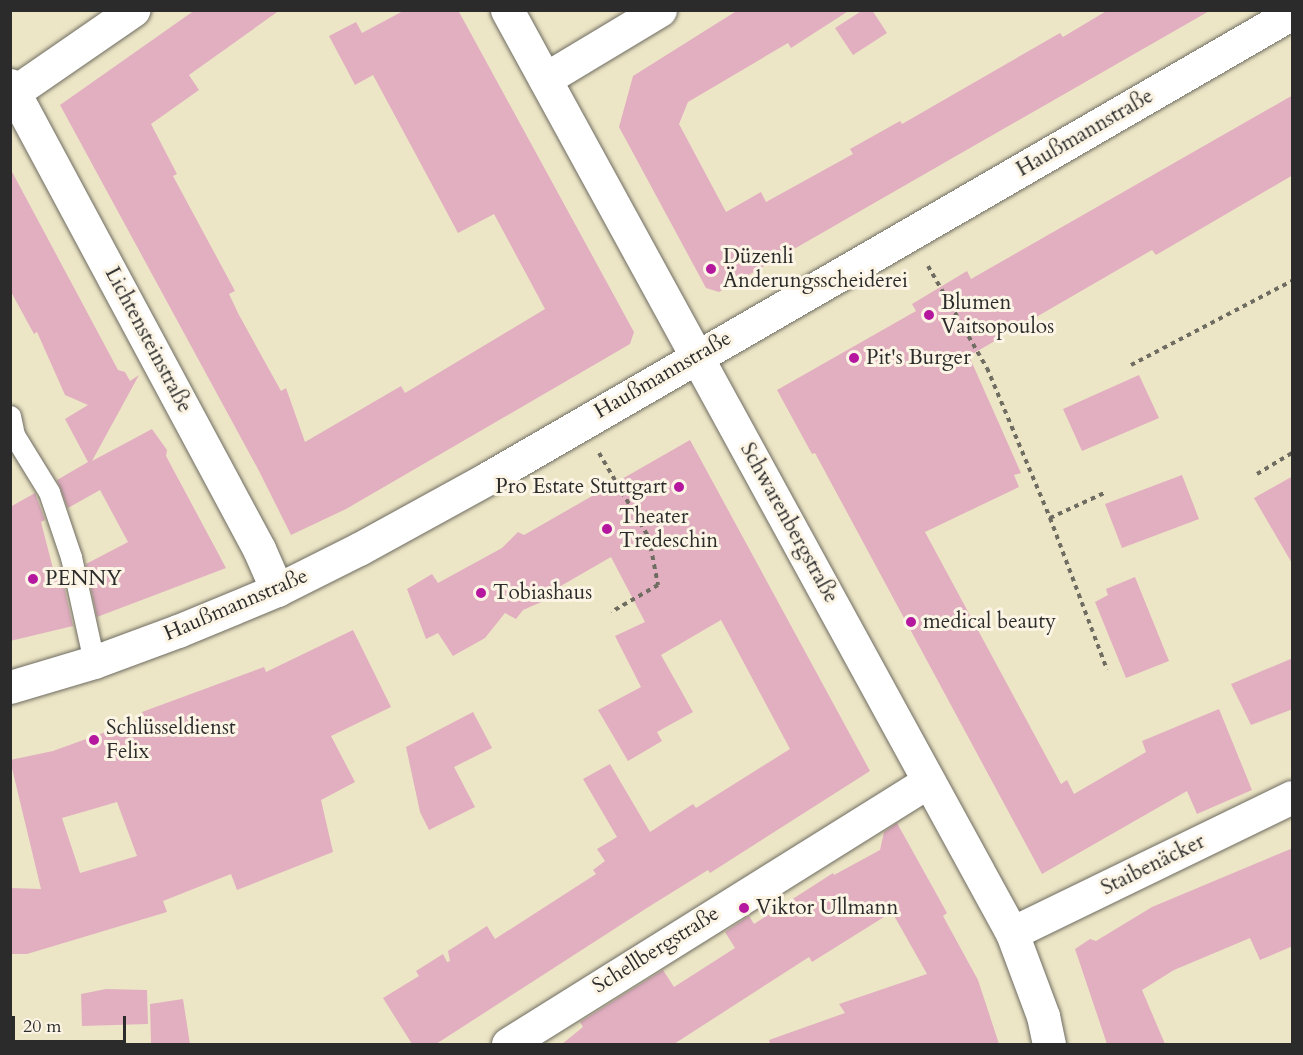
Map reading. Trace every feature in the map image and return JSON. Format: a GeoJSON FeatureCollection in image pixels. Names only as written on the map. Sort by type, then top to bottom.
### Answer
{"type":"FeatureCollection","features":[{"type":"Feature","properties":{"kind":"street"},"geometry":{"type":"LineString","coordinates":[[12,91],[133,10]]}},
{"type":"Feature","properties":{"kind":"street","name":"Schwarenbergstraße"},"geometry":{"type":"LineString","coordinates":[[507,10],[833,602],[928,783],[1012,933],[1043,1016],[1049,1044]]}},
{"type":"Feature","properties":{"kind":"street"},"geometry":{"type":"LineString","coordinates":[[545,79],[660,10]]}},
{"type":"Feature","properties":{"kind":"street","name":"Haußmannstraße"},"geometry":{"type":"LineString","coordinates":[[10,687],[94,662],[277,590],[359,549],[1293,13]]}},
{"type":"Feature","properties":{"kind":"street","name":"Lichtensteinstraße"},"geometry":{"type":"LineString","coordinates":[[12,91],[259,549],[277,590]]}},
{"type":"Feature","properties":{"kind":"street","name":"Schellbergstraße"},"geometry":{"type":"LineString","coordinates":[[508,1044],[928,783]]}},
{"type":"Feature","properties":{"kind":"street","name":"Staibenäcker"},"geometry":{"type":"LineString","coordinates":[[1012,933],[1293,797]]}},
{"type":"Feature","properties":{"kind":"lane"},"geometry":{"type":"LineString","coordinates":[[10,416],[14,435],[49,492],[71,557],[94,662]]}},
{"type":"Feature","properties":{"kind":"path"},"geometry":{"type":"LineString","coordinates":[[909,234],[987,368],[1050,518],[1107,670]]}},
{"type":"Feature","properties":{"kind":"path"},"geometry":{"type":"LineString","coordinates":[[1131,365],[1293,281]]}},
{"type":"Feature","properties":{"kind":"path"},"geometry":{"type":"LineString","coordinates":[[582,423],[649,538],[658,585],[611,612]]}},
{"type":"Feature","properties":{"kind":"path"},"geometry":{"type":"LineString","coordinates":[[1257,474],[1293,453]]}},
{"type":"Feature","properties":{"kind":"path"},"geometry":{"type":"LineString","coordinates":[[1050,518],[1104,493]]}},
{"type":"Feature","properties":{"kind":"building"},"geometry":{"type":"Polygon","coordinates":[[[195,10],[280,10],[189,75],[199,90],[151,124],[177,174],[173,176],[235,291],[229,294],[239,315],[281,391],[286,388],[305,442],[401,386],[405,393],[545,309],[494,214],[458,233],[373,75],[355,85],[329,36],[356,22],[362,33],[405,10],[458,10],[634,332],[630,344],[346,509],[291,535],[259,471],[60,105],[195,10]]]}},
{"type":"Feature","properties":{"kind":"building"},"geometry":{"type":"Polygon","coordinates":[[[738,10],[850,10],[791,48],[788,43],[688,102],[679,124],[726,212],[761,192],[766,202],[853,154],[850,149],[900,121],[902,124],[1060,33],[1063,37],[1108,10],[1211,10],[719,292],[706,288],[619,127],[633,76],[738,10]]]}},
{"type":"Feature","properties":{"kind":"building"},"geometry":{"type":"Polygon","coordinates":[[[863,10],[872,10],[887,33],[853,55],[835,28],[863,10]]]}},
{"type":"Feature","properties":{"kind":"building"},"geometry":{"type":"Polygon","coordinates":[[[1293,95],[1293,175],[1156,255],[1152,250],[969,356],[1021,473],[1014,475],[1019,487],[925,532],[1061,784],[1067,780],[1074,794],[1146,752],[1142,741],[1219,709],[1252,790],[1197,814],[1187,791],[1042,874],[815,453],[812,454],[777,390],[916,311],[912,304],[967,271],[971,279],[1293,95]]]}},
{"type":"Feature","properties":{"kind":"building"},"geometry":{"type":"Polygon","coordinates":[[[10,168],[118,370],[125,372],[130,381],[139,375],[92,461],[152,429],[167,450],[166,456],[226,568],[97,617],[86,564],[128,542],[100,490],[68,508],[57,480],[88,462],[65,419],[88,405],[65,395],[37,332],[34,334],[10,290],[10,168]]]}},
{"type":"Feature","properties":{"kind":"building"},"geometry":{"type":"Polygon","coordinates":[[[1139,375],[1159,418],[1082,451],[1063,409],[1139,375]]]}},
{"type":"Feature","properties":{"kind":"building"},"geometry":{"type":"Polygon","coordinates":[[[690,440],[870,771],[710,873],[708,870],[650,906],[436,1044],[412,1044],[383,998],[419,976],[416,971],[443,954],[447,962],[450,961],[448,951],[487,926],[495,939],[596,874],[593,870],[605,861],[597,849],[617,837],[583,779],[610,764],[650,832],[693,804],[696,808],[790,749],[721,620],[661,655],[693,712],[657,732],[662,741],[628,761],[598,710],[641,687],[615,636],[645,622],[611,557],[552,591],[555,596],[523,610],[516,619],[505,613],[485,638],[453,656],[438,633],[426,639],[407,589],[432,574],[438,583],[502,548],[518,532],[524,535],[690,440]]]}},
{"type":"Feature","properties":{"kind":"building"},"geometry":{"type":"Polygon","coordinates":[[[1182,475],[1199,519],[1122,548],[1105,504],[1182,475]]]}},
{"type":"Feature","properties":{"kind":"building"},"geometry":{"type":"Polygon","coordinates":[[[1293,476],[1293,565],[1254,498],[1293,476]]]}},
{"type":"Feature","properties":{"kind":"building","name":"PENNY"},"geometry":{"type":"Polygon","coordinates":[[[35,493],[45,520],[41,522],[56,580],[62,577],[73,626],[10,641],[10,507],[35,493]]]}},
{"type":"Feature","properties":{"kind":"building"},"geometry":{"type":"Polygon","coordinates":[[[1135,577],[1169,661],[1126,678],[1095,602],[1108,595],[1106,589],[1135,577]]]}},
{"type":"Feature","properties":{"kind":"building"},"geometry":{"type":"Polygon","coordinates":[[[353,630],[391,707],[331,736],[355,782],[321,800],[333,852],[237,890],[231,874],[163,901],[167,912],[27,954],[10,954],[10,888],[41,889],[10,760],[53,751],[144,718],[142,712],[264,667],[266,672],[353,630]],[[117,802],[62,818],[80,873],[137,856],[117,802]]]}},
{"type":"Feature","properties":{"kind":"building"},"geometry":{"type":"Polygon","coordinates":[[[1293,658],[1293,709],[1251,725],[1231,684],[1293,658]]]}},
{"type":"Feature","properties":{"kind":"building"},"geometry":{"type":"Polygon","coordinates":[[[473,712],[492,748],[454,767],[475,807],[429,830],[420,812],[406,747],[473,712]]]}},
{"type":"Feature","properties":{"kind":"building"},"geometry":{"type":"Polygon","coordinates":[[[897,823],[947,913],[943,916],[978,980],[999,1044],[770,1044],[769,1040],[845,1013],[839,1004],[927,974],[892,912],[812,962],[809,957],[674,1044],[562,1044],[583,1027],[580,1022],[663,970],[674,987],[735,948],[725,932],[749,916],[754,924],[833,873],[834,875],[880,850],[884,832],[897,823]]]}},
{"type":"Feature","properties":{"kind":"building"},"geometry":{"type":"Polygon","coordinates":[[[1293,848],[1293,946],[1260,960],[1250,938],[1174,970],[1142,990],[1165,1044],[1107,1044],[1075,949],[1090,939],[1096,941],[1152,907],[1293,848]]]}},
{"type":"Feature","properties":{"kind":"building"},"geometry":{"type":"Polygon","coordinates":[[[106,989],[147,990],[148,1024],[82,1026],[81,994],[106,989]]]}},
{"type":"Feature","properties":{"kind":"building"},"geometry":{"type":"Polygon","coordinates":[[[183,999],[190,1044],[151,1044],[150,1004],[183,999]]]}},
{"type":"Feature","properties":{"kind":"place","name":"Düzenli Änderungsscheiderei"},"geometry":{"type":"Point","coordinates":[711,269]}},
{"type":"Feature","properties":{"kind":"place","name":"Blumen Vaitsopoulos"},"geometry":{"type":"Point","coordinates":[929,315]}},
{"type":"Feature","properties":{"kind":"place","name":"Pit's Burger"},"geometry":{"type":"Point","coordinates":[854,358]}},
{"type":"Feature","properties":{"kind":"place","name":"Pro Estate Stuttgart"},"geometry":{"type":"Point","coordinates":[679,487]}},
{"type":"Feature","properties":{"kind":"place","name":"Theater Tredeschin"},"geometry":{"type":"Point","coordinates":[607,529]}},
{"type":"Feature","properties":{"kind":"place","name":"PENNY"},"geometry":{"type":"Point","coordinates":[33,579]}},
{"type":"Feature","properties":{"kind":"place","name":"Tobiashaus"},"geometry":{"type":"Point","coordinates":[481,593]}},
{"type":"Feature","properties":{"kind":"place","name":"medical beauty"},"geometry":{"type":"Point","coordinates":[911,622]}},
{"type":"Feature","properties":{"kind":"place","name":"Schlüsseldienst Felix"},"geometry":{"type":"Point","coordinates":[94,740]}},
{"type":"Feature","properties":{"kind":"place","name":"Viktor Ullmann"},"geometry":{"type":"Point","coordinates":[744,908]}}]}
